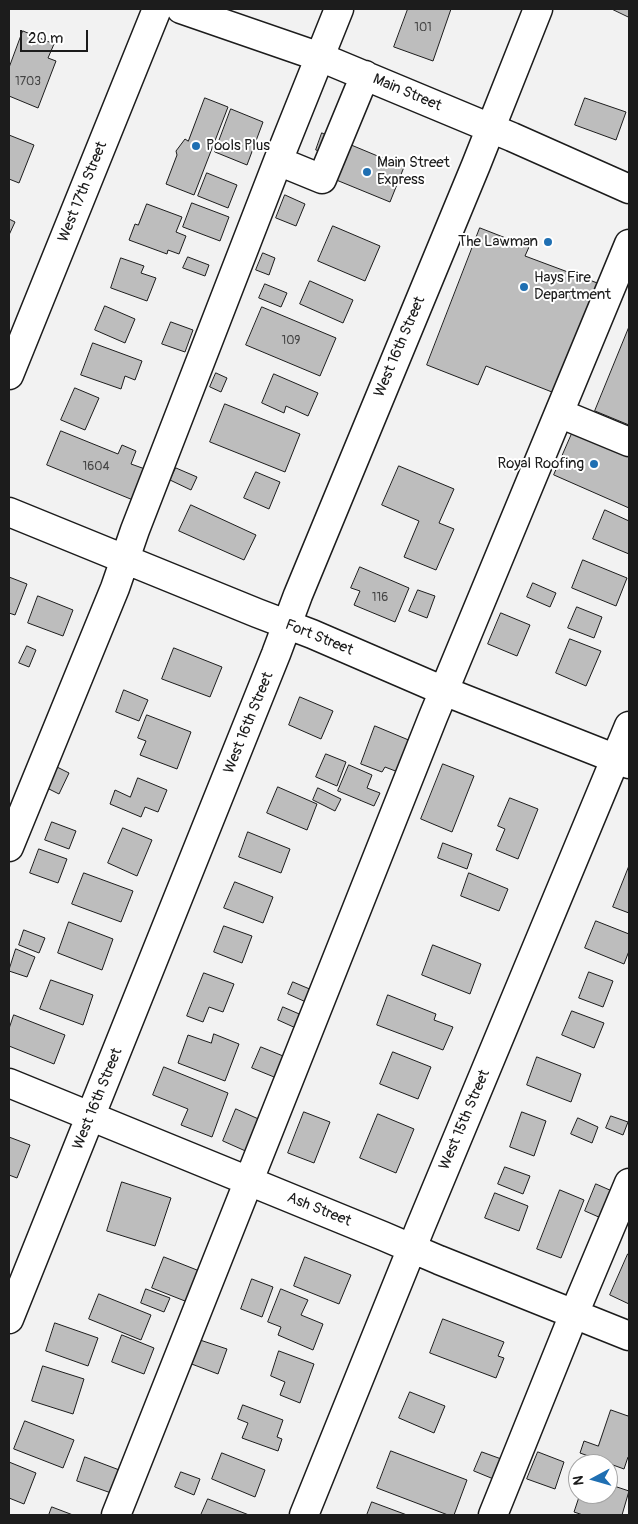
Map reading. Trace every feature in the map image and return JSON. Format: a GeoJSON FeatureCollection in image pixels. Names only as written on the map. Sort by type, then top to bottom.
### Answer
{"type":"FeatureCollection","features":[{"type":"Feature","properties":{"kind":"street","name":"West 17th Street"},"geometry":{"type":"LineString","coordinates":[[9,376],[157,9]]}},
{"type":"Feature","properties":{"kind":"street","name":"Main Street"},"geometry":{"type":"LineString","coordinates":[[180,9],[320,57],[629,189]]}},
{"type":"Feature","properties":{"kind":"street"},"geometry":{"type":"LineString","coordinates":[[9,847],[115,588],[124,558],[339,9]]}},
{"type":"Feature","properties":{"kind":"street","name":"West 16th Street"},"geometry":{"type":"LineString","coordinates":[[9,1319],[287,624],[538,9]]}},
{"type":"Feature","properties":{"kind":"street"},"geometry":{"type":"LineString","coordinates":[[278,161],[322,180],[365,76]]}},
{"type":"Feature","properties":{"kind":"street"},"geometry":{"type":"LineString","coordinates":[[116,1515],[444,692],[629,244]]}},
{"type":"Feature","properties":{"kind":"street"},"geometry":{"type":"LineString","coordinates":[[559,413],[629,442]]}},
{"type":"Feature","properties":{"kind":"street","name":"Fort Street"},"geometry":{"type":"LineString","coordinates":[[9,512],[287,624],[444,692],[622,762]]}},
{"type":"Feature","properties":{"kind":"street","name":"West 15th Street"},"geometry":{"type":"LineString","coordinates":[[304,1515],[412,1249],[622,762],[629,726]]}},
{"type":"Feature","properties":{"kind":"street","name":"Ash Street"},"geometry":{"type":"LineString","coordinates":[[9,1083],[629,1336]]}},
{"type":"Feature","properties":{"kind":"street"},"geometry":{"type":"LineString","coordinates":[[493,1515],[629,1183]]}},
{"type":"Feature","properties":{"kind":"building"},"geometry":{"type":"Polygon","coordinates":[[[408,9],[451,9],[433,61],[394,47],[408,9]]]}},
{"type":"Feature","properties":{"kind":"building"},"geometry":{"type":"Polygon","coordinates":[[[612,9],[629,9],[629,17],[612,9]]]}},
{"type":"Feature","properties":{"kind":"building"},"geometry":{"type":"Polygon","coordinates":[[[23,31],[54,44],[48,58],[56,61],[38,108],[9,96],[9,68],[23,31]]]}},
{"type":"Feature","properties":{"kind":"building","name":"Pools Plus"},"geometry":{"type":"Polygon","coordinates":[[[205,98],[228,107],[194,195],[166,184],[177,155],[176,151],[185,139],[188,141],[205,98]]]}},
{"type":"Feature","properties":{"kind":"building"},"geometry":{"type":"Polygon","coordinates":[[[585,98],[626,112],[616,140],[575,125],[585,98]]]}},
{"type":"Feature","properties":{"kind":"building"},"geometry":{"type":"Polygon","coordinates":[[[231,109],[263,122],[247,165],[215,152],[231,109]]]}},
{"type":"Feature","properties":{"kind":"building"},"geometry":{"type":"Polygon","coordinates":[[[322,133],[337,140],[331,156],[316,150],[322,133]]]}},
{"type":"Feature","properties":{"kind":"building"},"geometry":{"type":"Polygon","coordinates":[[[9,135],[34,145],[19,183],[9,179],[9,135]]]}},
{"type":"Feature","properties":{"kind":"building","name":"Main Street Express"},"geometry":{"type":"Polygon","coordinates":[[[344,142],[404,167],[390,202],[329,177],[344,142]]]}},
{"type":"Feature","properties":{"kind":"building"},"geometry":{"type":"Polygon","coordinates":[[[207,173],[237,185],[228,208],[198,196],[207,173]]]}},
{"type":"Feature","properties":{"kind":"building"},"geometry":{"type":"Polygon","coordinates":[[[285,195],[305,204],[296,226],[276,218],[285,195]]]}},
{"type":"Feature","properties":{"kind":"building"},"geometry":{"type":"Polygon","coordinates":[[[192,203],[229,217],[220,241],[183,227],[192,203]]]}},
{"type":"Feature","properties":{"kind":"building"},"geometry":{"type":"Polygon","coordinates":[[[147,204],[182,217],[176,232],[186,236],[179,254],[168,250],[167,254],[129,240],[135,224],[138,225],[147,204]]]}},
{"type":"Feature","properties":{"kind":"building"},"geometry":{"type":"Polygon","coordinates":[[[9,219],[15,222],[9,235],[9,219]]]}},
{"type":"Feature","properties":{"kind":"building"},"geometry":{"type":"Polygon","coordinates":[[[333,226],[380,246],[365,281],[318,261],[333,226]]]}},
{"type":"Feature","properties":{"kind":"building"},"geometry":{"type":"Polygon","coordinates":[[[480,228],[529,247],[525,256],[600,284],[557,394],[486,366],[478,385],[427,365],[480,228]]]}},
{"type":"Feature","properties":{"kind":"building"},"geometry":{"type":"Polygon","coordinates":[[[263,253],[275,258],[269,275],[256,270],[263,253]]]}},
{"type":"Feature","properties":{"kind":"building"},"geometry":{"type":"Polygon","coordinates":[[[188,257],[209,265],[205,276],[183,268],[188,257]]]}},
{"type":"Feature","properties":{"kind":"building"},"geometry":{"type":"Polygon","coordinates":[[[121,258],[144,266],[141,273],[156,278],[147,301],[111,288],[121,258]]]}},
{"type":"Feature","properties":{"kind":"building"},"geometry":{"type":"Polygon","coordinates":[[[310,281],[353,300],[343,323],[300,304],[310,281]]]}},
{"type":"Feature","properties":{"kind":"building"},"geometry":{"type":"Polygon","coordinates":[[[265,284],[287,293],[281,307],[259,298],[265,284]]]}},
{"type":"Feature","properties":{"kind":"building"},"geometry":{"type":"Polygon","coordinates":[[[105,306],[135,319],[125,343],[95,330],[105,306]]]}},
{"type":"Feature","properties":{"kind":"building"},"geometry":{"type":"Polygon","coordinates":[[[262,307],[336,338],[320,376],[246,345],[262,307]]]}},
{"type":"Feature","properties":{"kind":"building"},"geometry":{"type":"Polygon","coordinates":[[[171,322],[193,330],[185,352],[162,344],[171,322]]]}},
{"type":"Feature","properties":{"kind":"building"},"geometry":{"type":"Polygon","coordinates":[[[629,327],[629,425],[595,411],[629,327]]]}},
{"type":"Feature","properties":{"kind":"building"},"geometry":{"type":"Polygon","coordinates":[[[93,343],[142,361],[135,380],[125,376],[121,389],[81,375],[93,343]]]}},
{"type":"Feature","properties":{"kind":"building"},"geometry":{"type":"Polygon","coordinates":[[[216,373],[227,378],[221,392],[210,387],[216,373]]]}},
{"type":"Feature","properties":{"kind":"building"},"geometry":{"type":"Polygon","coordinates":[[[274,374],[318,393],[308,416],[286,406],[284,413],[262,403],[274,374]]]}},
{"type":"Feature","properties":{"kind":"building"},"geometry":{"type":"Polygon","coordinates":[[[75,388],[99,398],[85,430],[61,420],[75,388]]]}},
{"type":"Feature","properties":{"kind":"building"},"geometry":{"type":"Polygon","coordinates":[[[225,404],[300,434],[285,472],[210,442],[225,404]]]}},
{"type":"Feature","properties":{"kind":"building","name":"Royal Roofing"},"geometry":{"type":"Polygon","coordinates":[[[574,429],[629,453],[629,508],[554,475],[574,429]]]}},
{"type":"Feature","properties":{"kind":"building"},"geometry":{"type":"Polygon","coordinates":[[[61,431],[118,454],[122,445],[136,451],[131,464],[145,469],[133,500],[47,465],[61,431]]]}},
{"type":"Feature","properties":{"kind":"building"},"geometry":{"type":"Polygon","coordinates":[[[399,466],[454,489],[439,523],[454,529],[436,570],[404,557],[419,521],[382,505],[399,466]]]}},
{"type":"Feature","properties":{"kind":"building"},"geometry":{"type":"Polygon","coordinates":[[[176,468],[197,477],[191,490],[170,480],[176,468]]]}},
{"type":"Feature","properties":{"kind":"building"},"geometry":{"type":"Polygon","coordinates":[[[256,472],[280,482],[269,509],[244,498],[256,472]]]}},
{"type":"Feature","properties":{"kind":"building"},"geometry":{"type":"Polygon","coordinates":[[[191,505],[256,535],[244,560],[179,531],[191,505]]]}},
{"type":"Feature","properties":{"kind":"building"},"geometry":{"type":"Polygon","coordinates":[[[605,510],[629,521],[629,554],[593,539],[605,510]]]}},
{"type":"Feature","properties":{"kind":"building"},"geometry":{"type":"Polygon","coordinates":[[[583,560],[627,578],[616,606],[572,588],[583,560]]]}},
{"type":"Feature","properties":{"kind":"building"},"geometry":{"type":"Polygon","coordinates":[[[360,567],[409,588],[395,622],[354,605],[360,591],[351,588],[360,567]]]}},
{"type":"Feature","properties":{"kind":"building"},"geometry":{"type":"Polygon","coordinates":[[[9,577],[27,584],[15,615],[9,613],[9,577]]]}},
{"type":"Feature","properties":{"kind":"building"},"geometry":{"type":"Polygon","coordinates":[[[533,583],[556,593],[550,607],[527,597],[533,583]]]}},
{"type":"Feature","properties":{"kind":"building"},"geometry":{"type":"Polygon","coordinates":[[[418,590],[435,596],[427,618],[409,611],[418,590]]]}},
{"type":"Feature","properties":{"kind":"building"},"geometry":{"type":"Polygon","coordinates":[[[38,596],[73,610],[63,636],[28,623],[38,596]]]}},
{"type":"Feature","properties":{"kind":"building"},"geometry":{"type":"Polygon","coordinates":[[[577,607],[602,617],[594,638],[568,628],[577,607]]]}},
{"type":"Feature","properties":{"kind":"building"},"geometry":{"type":"Polygon","coordinates":[[[501,613],[530,625],[517,656],[488,644],[501,613]]]}},
{"type":"Feature","properties":{"kind":"building"},"geometry":{"type":"Polygon","coordinates":[[[570,639],[601,651],[586,686],[556,673],[570,639]]]}},
{"type":"Feature","properties":{"kind":"building"},"geometry":{"type":"Polygon","coordinates":[[[27,646],[36,650],[29,667],[19,663],[27,646]]]}},
{"type":"Feature","properties":{"kind":"building"},"geometry":{"type":"Polygon","coordinates":[[[174,648],[222,667],[210,697],[162,679],[174,648]]]}},
{"type":"Feature","properties":{"kind":"building"},"geometry":{"type":"Polygon","coordinates":[[[124,690],[148,700],[139,721],[116,712],[124,690]]]}},
{"type":"Feature","properties":{"kind":"building"},"geometry":{"type":"Polygon","coordinates":[[[300,697],[333,711],[321,739],[289,725],[300,697]]]}},
{"type":"Feature","properties":{"kind":"building"},"geometry":{"type":"Polygon","coordinates":[[[147,715],[191,732],[177,769],[140,755],[146,741],[138,738],[147,715]]]}},
{"type":"Feature","properties":{"kind":"building"},"geometry":{"type":"Polygon","coordinates":[[[375,726],[411,741],[398,772],[385,767],[382,772],[361,764],[375,726]]]}},
{"type":"Feature","properties":{"kind":"building"},"geometry":{"type":"Polygon","coordinates":[[[326,754],[346,762],[337,786],[316,777],[326,754]]]}},
{"type":"Feature","properties":{"kind":"building"},"geometry":{"type":"Polygon","coordinates":[[[443,764],[474,776],[452,832],[421,819],[443,764]]]}},
{"type":"Feature","properties":{"kind":"building"},"geometry":{"type":"Polygon","coordinates":[[[349,765],[372,775],[367,788],[380,793],[374,806],[338,791],[349,765]]]}},
{"type":"Feature","properties":{"kind":"building"},"geometry":{"type":"Polygon","coordinates":[[[55,766],[69,773],[59,794],[45,787],[55,766]]]}},
{"type":"Feature","properties":{"kind":"building"},"geometry":{"type":"Polygon","coordinates":[[[138,778],[167,790],[158,812],[145,807],[141,817],[110,804],[115,790],[130,797],[138,778]]]}},
{"type":"Feature","properties":{"kind":"building"},"geometry":{"type":"Polygon","coordinates":[[[278,787],[317,804],[307,830],[267,813],[278,787]]]}},
{"type":"Feature","properties":{"kind":"building"},"geometry":{"type":"Polygon","coordinates":[[[318,788],[341,799],[335,811],[313,800],[318,788]]]}},
{"type":"Feature","properties":{"kind":"building"},"geometry":{"type":"Polygon","coordinates":[[[510,798],[538,809],[518,859],[496,850],[505,829],[498,826],[510,798]]]}},
{"type":"Feature","properties":{"kind":"building"},"geometry":{"type":"Polygon","coordinates":[[[52,822],[76,831],[69,849],[45,840],[52,822]]]}},
{"type":"Feature","properties":{"kind":"building"},"geometry":{"type":"Polygon","coordinates":[[[123,828],[152,840],[137,876],[108,863],[123,828]]]}},
{"type":"Feature","properties":{"kind":"building"},"geometry":{"type":"Polygon","coordinates":[[[248,832],[290,849],[281,873],[239,857],[248,832]]]}},
{"type":"Feature","properties":{"kind":"building"},"geometry":{"type":"Polygon","coordinates":[[[443,843],[472,854],[467,869],[438,858],[443,843]]]}},
{"type":"Feature","properties":{"kind":"building"},"geometry":{"type":"Polygon","coordinates":[[[39,849],[67,859],[58,883],[30,873],[39,849]]]}},
{"type":"Feature","properties":{"kind":"building"},"geometry":{"type":"Polygon","coordinates":[[[629,866],[629,913],[613,907],[629,866]]]}},
{"type":"Feature","properties":{"kind":"building"},"geometry":{"type":"Polygon","coordinates":[[[84,873],[133,891],[121,922],[72,904],[84,873]]]}},
{"type":"Feature","properties":{"kind":"building"},"geometry":{"type":"Polygon","coordinates":[[[469,873],[508,889],[499,911],[461,896],[469,873]]]}},
{"type":"Feature","properties":{"kind":"building"},"geometry":{"type":"Polygon","coordinates":[[[235,882],[273,897],[263,923],[224,908],[235,882]]]}},
{"type":"Feature","properties":{"kind":"building"},"geometry":{"type":"Polygon","coordinates":[[[596,921],[629,934],[629,951],[624,964],[585,948],[596,921]]]}},
{"type":"Feature","properties":{"kind":"building"},"geometry":{"type":"Polygon","coordinates":[[[69,922],[113,939],[102,970],[58,953],[69,922]]]}},
{"type":"Feature","properties":{"kind":"building"},"geometry":{"type":"Polygon","coordinates":[[[224,926],[252,936],[242,963],[214,952],[224,926]]]}},
{"type":"Feature","properties":{"kind":"building"},"geometry":{"type":"Polygon","coordinates":[[[24,930],[45,938],[39,953],[19,945],[24,930]]]}},
{"type":"Feature","properties":{"kind":"building"},"geometry":{"type":"Polygon","coordinates":[[[433,945],[481,964],[470,994],[422,975],[433,945]]]}},
{"type":"Feature","properties":{"kind":"building"},"geometry":{"type":"Polygon","coordinates":[[[16,949],[35,957],[27,977],[9,971],[16,949]]]}},
{"type":"Feature","properties":{"kind":"building"},"geometry":{"type":"Polygon","coordinates":[[[589,972],[613,981],[603,1007],[579,998],[589,972]]]}},
{"type":"Feature","properties":{"kind":"building"},"geometry":{"type":"Polygon","coordinates":[[[204,973],[234,984],[223,1012],[209,1007],[203,1022],[187,1016],[204,973]]]}},
{"type":"Feature","properties":{"kind":"building"},"geometry":{"type":"Polygon","coordinates":[[[51,980],[93,995],[83,1025],[40,1009],[51,980]]]}},
{"type":"Feature","properties":{"kind":"building"},"geometry":{"type":"Polygon","coordinates":[[[293,982],[312,990],[306,1002],[288,994],[293,982]]]}},
{"type":"Feature","properties":{"kind":"building"},"geometry":{"type":"Polygon","coordinates":[[[388,995],[436,1014],[434,1020],[453,1027],[443,1050],[377,1025],[388,995]]]}},
{"type":"Feature","properties":{"kind":"building"},"geometry":{"type":"Polygon","coordinates":[[[283,1007],[304,1016],[298,1029],[278,1020],[283,1007]]]}},
{"type":"Feature","properties":{"kind":"building"},"geometry":{"type":"Polygon","coordinates":[[[572,1011],[604,1023],[594,1048],[562,1035],[572,1011]]]}},
{"type":"Feature","properties":{"kind":"building"},"geometry":{"type":"Polygon","coordinates":[[[14,1015],[65,1035],[54,1064],[9,1046],[9,1029],[14,1015]]]}},
{"type":"Feature","properties":{"kind":"building"},"geometry":{"type":"Polygon","coordinates":[[[214,1034],[239,1044],[225,1081],[178,1063],[188,1035],[211,1043],[214,1034]]]}},
{"type":"Feature","properties":{"kind":"building"},"geometry":{"type":"Polygon","coordinates":[[[261,1047],[288,1058],[279,1079],[252,1068],[261,1047]]]}},
{"type":"Feature","properties":{"kind":"building"},"geometry":{"type":"Polygon","coordinates":[[[393,1052],[431,1067],[418,1099],[380,1084],[393,1052]]]}},
{"type":"Feature","properties":{"kind":"building"},"geometry":{"type":"Polygon","coordinates":[[[537,1057],[581,1074],[571,1102],[527,1085],[537,1057]]]}},
{"type":"Feature","properties":{"kind":"building"},"geometry":{"type":"Polygon","coordinates":[[[164,1067],[228,1093],[212,1137],[181,1125],[188,1109],[153,1095],[164,1067]]]}},
{"type":"Feature","properties":{"kind":"building"},"geometry":{"type":"Polygon","coordinates":[[[236,1109],[263,1121],[250,1153],[223,1141],[236,1109]]]}},
{"type":"Feature","properties":{"kind":"building"},"geometry":{"type":"Polygon","coordinates":[[[304,1112],[330,1122],[314,1163],[288,1153],[304,1112]]]}},
{"type":"Feature","properties":{"kind":"building"},"geometry":{"type":"Polygon","coordinates":[[[522,1112],[546,1121],[534,1156],[510,1147],[522,1112]]]}},
{"type":"Feature","properties":{"kind":"building"},"geometry":{"type":"Polygon","coordinates":[[[378,1114],[414,1129],[396,1173],[360,1158],[378,1114]]]}},
{"type":"Feature","properties":{"kind":"building"},"geometry":{"type":"Polygon","coordinates":[[[611,1116],[628,1122],[623,1135],[606,1128],[611,1116]]]}},
{"type":"Feature","properties":{"kind":"building"},"geometry":{"type":"Polygon","coordinates":[[[578,1118],[598,1127],[592,1143],[571,1134],[578,1118]]]}},
{"type":"Feature","properties":{"kind":"building"},"geometry":{"type":"Polygon","coordinates":[[[9,1137],[30,1145],[17,1178],[9,1175],[9,1137]]]}},
{"type":"Feature","properties":{"kind":"building"},"geometry":{"type":"Polygon","coordinates":[[[505,1167],[530,1176],[523,1194],[498,1184],[505,1167]]]}},
{"type":"Feature","properties":{"kind":"building"},"geometry":{"type":"Polygon","coordinates":[[[122,1182],[171,1198],[155,1246],[107,1231],[122,1182]]]}},
{"type":"Feature","properties":{"kind":"building"},"geometry":{"type":"Polygon","coordinates":[[[596,1184],[612,1191],[601,1218],[585,1211],[596,1184]]]}},
{"type":"Feature","properties":{"kind":"building"},"geometry":{"type":"Polygon","coordinates":[[[560,1190],[584,1200],[561,1258],[537,1249],[560,1190]]]}},
{"type":"Feature","properties":{"kind":"building"},"geometry":{"type":"Polygon","coordinates":[[[495,1193],[528,1206],[519,1231],[485,1218],[495,1193]]]}},
{"type":"Feature","properties":{"kind":"building"},"geometry":{"type":"Polygon","coordinates":[[[629,1254],[629,1304],[610,1295],[629,1254]]]}},
{"type":"Feature","properties":{"kind":"building"},"geometry":{"type":"Polygon","coordinates":[[[164,1257],[202,1272],[190,1303],[152,1288],[164,1257]]]}},
{"type":"Feature","properties":{"kind":"building"},"geometry":{"type":"Polygon","coordinates":[[[305,1257],[351,1275],[339,1304],[294,1286],[305,1257]]]}},
{"type":"Feature","properties":{"kind":"building"},"geometry":{"type":"Polygon","coordinates":[[[252,1279],[273,1287],[262,1317],[241,1309],[252,1279]]]}},
{"type":"Feature","properties":{"kind":"building"},"geometry":{"type":"Polygon","coordinates":[[[146,1289],[170,1298],[164,1312],[141,1303],[146,1289]]]}},
{"type":"Feature","properties":{"kind":"building"},"geometry":{"type":"Polygon","coordinates":[[[281,1289],[308,1300],[301,1315],[323,1324],[313,1350],[278,1335],[281,1327],[268,1322],[281,1289]]]}},
{"type":"Feature","properties":{"kind":"building"},"geometry":{"type":"Polygon","coordinates":[[[99,1294],[151,1315],[141,1340],[89,1319],[99,1294]]]}},
{"type":"Feature","properties":{"kind":"building"},"geometry":{"type":"Polygon","coordinates":[[[443,1319],[504,1342],[498,1356],[504,1358],[496,1378],[430,1353],[443,1319]]]}},
{"type":"Feature","properties":{"kind":"building"},"geometry":{"type":"Polygon","coordinates":[[[55,1323],[98,1338],[88,1366],[46,1351],[55,1323]]]}},
{"type":"Feature","properties":{"kind":"building"},"geometry":{"type":"Polygon","coordinates":[[[122,1335],[154,1348],[144,1374],[112,1362],[122,1335]]]}},
{"type":"Feature","properties":{"kind":"building"},"geometry":{"type":"Polygon","coordinates":[[[197,1339],[227,1349],[218,1374],[189,1363],[197,1339]]]}},
{"type":"Feature","properties":{"kind":"building"},"geometry":{"type":"Polygon","coordinates":[[[279,1351],[314,1364],[300,1403],[280,1395],[285,1382],[271,1376],[279,1351]]]}},
{"type":"Feature","properties":{"kind":"building"},"geometry":{"type":"Polygon","coordinates":[[[43,1366],[84,1379],[73,1414],[32,1401],[43,1366]]]}},
{"type":"Feature","properties":{"kind":"building"},"geometry":{"type":"Polygon","coordinates":[[[410,1392],[445,1406],[434,1433],[399,1418],[410,1392]]]}},
{"type":"Feature","properties":{"kind":"building"},"geometry":{"type":"Polygon","coordinates":[[[243,1405],[283,1420],[277,1437],[282,1439],[278,1451],[242,1438],[248,1423],[238,1419],[243,1405]]]}},
{"type":"Feature","properties":{"kind":"building"},"geometry":{"type":"Polygon","coordinates":[[[611,1410],[628,1416],[629,1414],[629,1458],[624,1469],[618,1467],[618,1454],[580,1453],[584,1441],[598,1446],[611,1410]]]}},
{"type":"Feature","properties":{"kind":"building"},"geometry":{"type":"Polygon","coordinates":[[[25,1421],[74,1440],[63,1468],[14,1449],[25,1421]]]}},
{"type":"Feature","properties":{"kind":"building"},"geometry":{"type":"Polygon","coordinates":[[[391,1451],[467,1480],[454,1515],[448,1515],[377,1488],[391,1451]]]}},
{"type":"Feature","properties":{"kind":"building"},"geometry":{"type":"Polygon","coordinates":[[[482,1452],[504,1460],[496,1480],[474,1471],[482,1452]]]}},
{"type":"Feature","properties":{"kind":"building"},"geometry":{"type":"Polygon","coordinates":[[[538,1452],[564,1462],[555,1489],[527,1479],[538,1452]]]}},
{"type":"Feature","properties":{"kind":"building"},"geometry":{"type":"Polygon","coordinates":[[[222,1453],[265,1470],[255,1497],[212,1479],[222,1453]]]}},
{"type":"Feature","properties":{"kind":"building"},"geometry":{"type":"Polygon","coordinates":[[[85,1457],[122,1471],[114,1494],[77,1481],[85,1457]]]}},
{"type":"Feature","properties":{"kind":"building"},"geometry":{"type":"Polygon","coordinates":[[[9,1462],[36,1473],[24,1504],[9,1498],[9,1462]]]}},
{"type":"Feature","properties":{"kind":"building"},"geometry":{"type":"Polygon","coordinates":[[[181,1472],[200,1479],[194,1495],[175,1487],[181,1472]]]}},
{"type":"Feature","properties":{"kind":"building"},"geometry":{"type":"Polygon","coordinates":[[[618,1487],[629,1491],[622,1515],[583,1515],[574,1512],[577,1504],[618,1504],[618,1487]]]}},
{"type":"Feature","properties":{"kind":"building"},"geometry":{"type":"Polygon","coordinates":[[[208,1499],[249,1515],[201,1515],[208,1499]]]}},
{"type":"Feature","properties":{"kind":"building"},"geometry":{"type":"Polygon","coordinates":[[[372,1502],[407,1515],[367,1515],[372,1502]]]}},
{"type":"Feature","properties":{"kind":"building"},"geometry":{"type":"Polygon","coordinates":[[[52,1507],[73,1515],[49,1515],[52,1507]]]}},
{"type":"Feature","properties":{"kind":"place","name":"Pools Plus"},"geometry":{"type":"Point","coordinates":[196,146]}},
{"type":"Feature","properties":{"kind":"place","name":"Main Street Express"},"geometry":{"type":"Point","coordinates":[367,172]}},
{"type":"Feature","properties":{"kind":"place","name":"The Lawman"},"geometry":{"type":"Point","coordinates":[548,242]}},
{"type":"Feature","properties":{"kind":"place","name":"Hays Fire Department"},"geometry":{"type":"Point","coordinates":[524,287]}},
{"type":"Feature","properties":{"kind":"place","name":"Royal Roofing"},"geometry":{"type":"Point","coordinates":[594,464]}}]}
